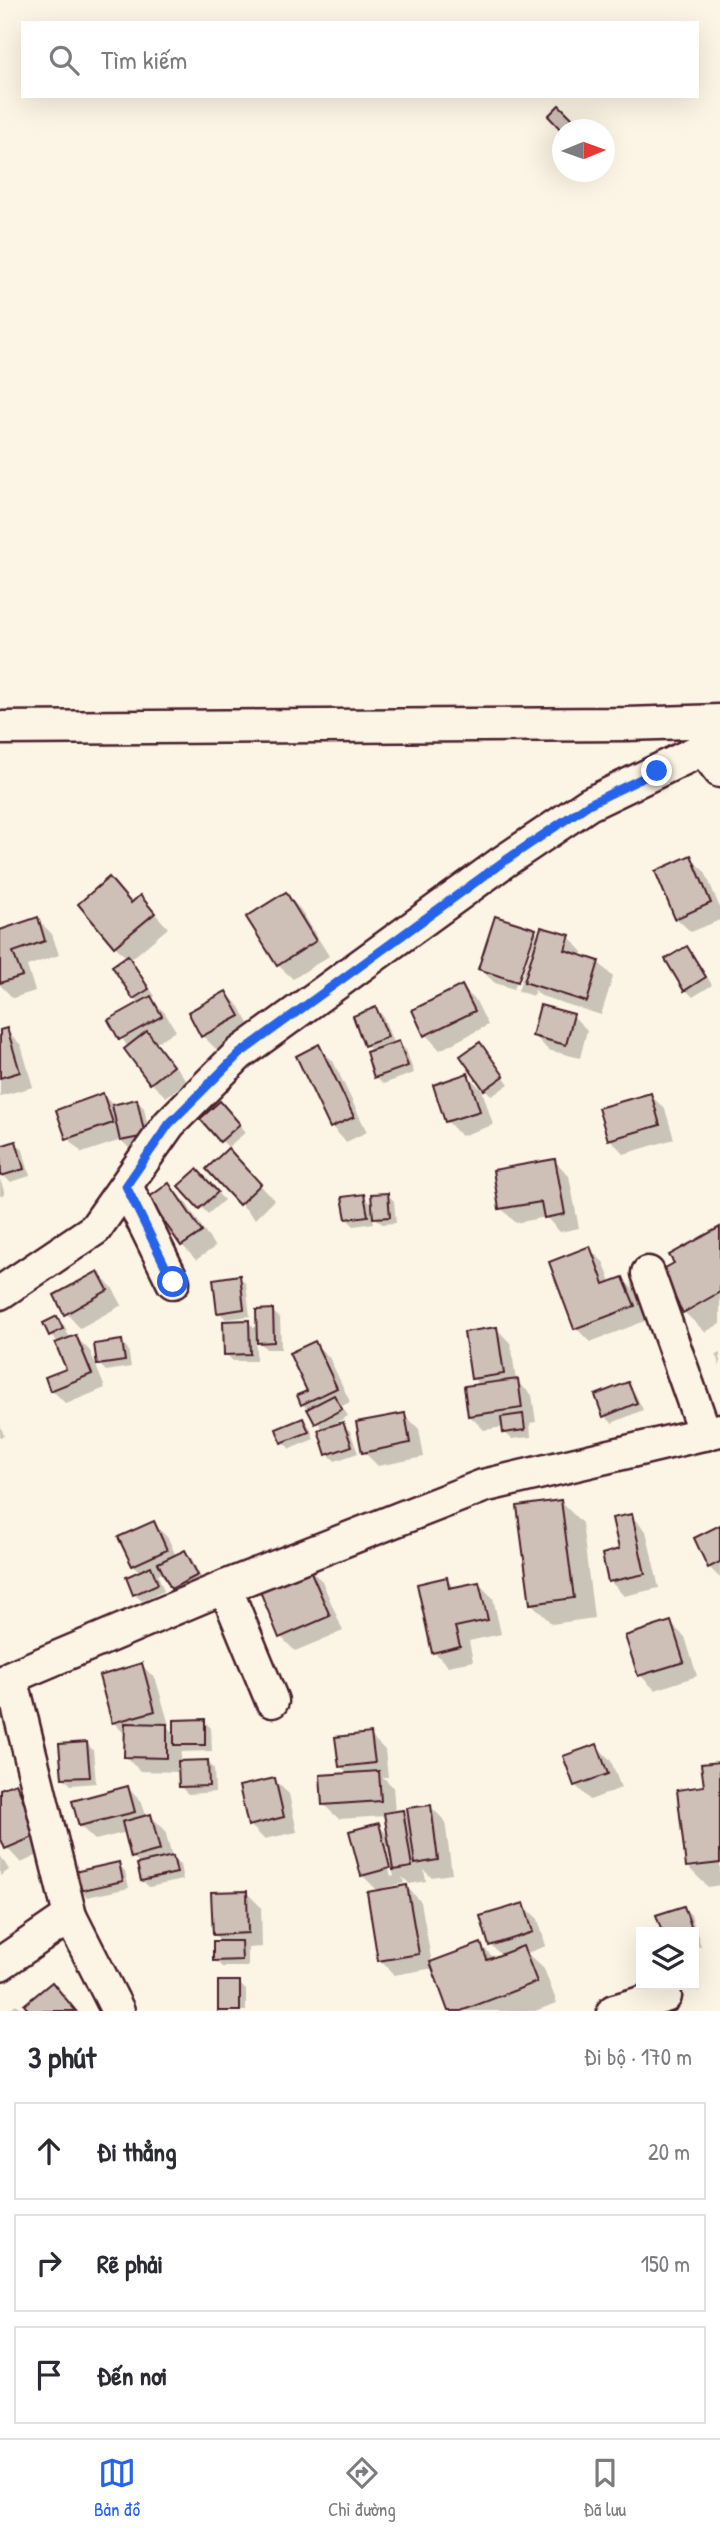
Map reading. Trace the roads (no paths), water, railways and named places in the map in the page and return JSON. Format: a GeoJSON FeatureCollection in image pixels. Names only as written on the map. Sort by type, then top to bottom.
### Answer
{"type":"FeatureCollection","features":[{"type":"Feature","properties":{"kind":"street"},"geometry":{"type":"LineString","coordinates":[[0,729],[720,721]]}},
{"type":"Feature","properties":{"kind":"street"},"geometry":{"type":"LineString","coordinates":[[0,1293],[95,1229],[169,1124],[239,1054],[503,862],[589,804],[714,752]]}},
{"type":"Feature","properties":{"kind":"street"},"geometry":{"type":"LineString","coordinates":[[126,1186],[173,1282]]}},
{"type":"Feature","properties":{"kind":"street"},"geometry":{"type":"LineString","coordinates":[[118,2011],[70,1916],[5,1665],[225,1587],[483,1486],[713,1432],[648,1273]]}},
{"type":"Feature","properties":{"kind":"street"},"geometry":{"type":"LineString","coordinates":[[225,1587],[272,1701]]}},
{"type":"Feature","properties":{"kind":"street"},"geometry":{"type":"LineString","coordinates":[[0,1964],[70,1916]]}},
{"type":"Feature","properties":{"kind":"street"},"geometry":{"type":"LineString","coordinates":[[614,2011],[665,1996]]}}]}
